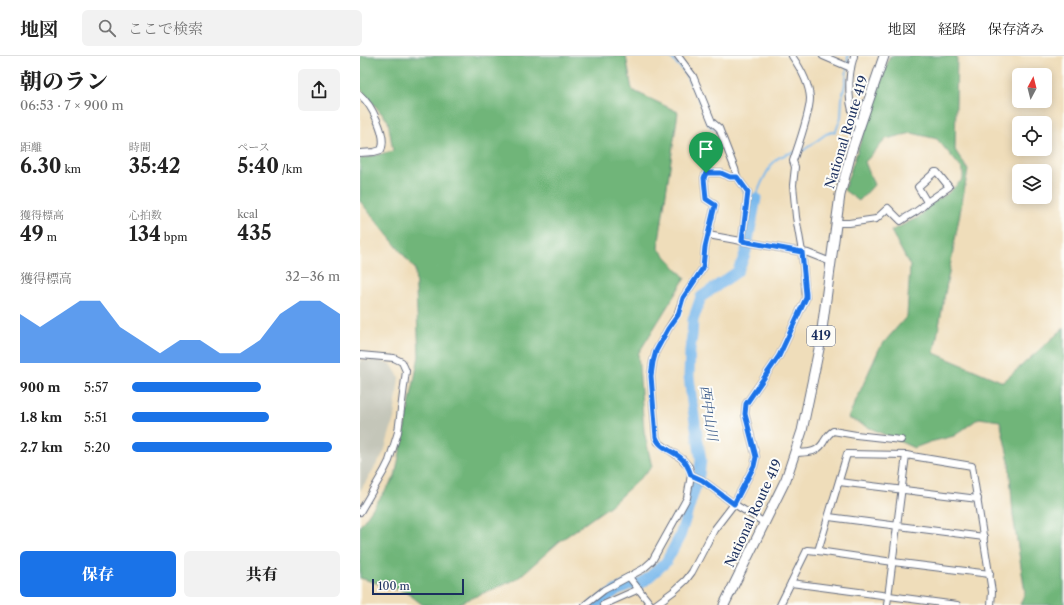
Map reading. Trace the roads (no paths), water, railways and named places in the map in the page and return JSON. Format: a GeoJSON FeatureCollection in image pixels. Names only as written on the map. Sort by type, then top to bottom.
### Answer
{"type":"FeatureCollection","features":[{"type":"Feature","properties":{"kind":"highway","name":"National Route 419"},"geometry":{"type":"LineString","coordinates":[[724,605],[786,479],[802,431],[814,373],[840,195],[859,128],[884,56]]}},
{"type":"Feature","properties":{"kind":"street"},"geometry":{"type":"LineString","coordinates":[[678,56],[693,76],[712,122],[719,128],[735,168],[737,177],[748,192],[743,241]]}},
{"type":"Feature","properties":{"kind":"street"},"geometry":{"type":"LineString","coordinates":[[655,605],[674,591],[692,572],[714,530],[734,504],[754,466],[756,457],[745,414],[746,404],[779,356],[806,298],[802,252],[796,217],[793,184],[795,166],[794,161],[809,109],[810,97],[805,77],[792,56]]}},
{"type":"Feature","properties":{"kind":"street"},"geometry":{"type":"LineString","coordinates":[[824,56],[851,68]]}},
{"type":"Feature","properties":{"kind":"street"},"geometry":{"type":"LineString","coordinates":[[854,56],[849,83],[855,121],[859,128]]}},
{"type":"Feature","properties":{"kind":"street"},"geometry":{"type":"LineString","coordinates":[[360,95],[366,100],[376,119],[384,142],[381,150],[360,153]]}},
{"type":"Feature","properties":{"kind":"street"},"geometry":{"type":"LineString","coordinates":[[836,223],[849,224],[876,219],[888,208],[901,221],[920,211],[927,202],[949,187],[937,172],[935,172],[918,187],[927,202]]}},
{"type":"Feature","properties":{"kind":"street"},"geometry":{"type":"LineString","coordinates":[[585,605],[604,590],[630,577],[652,561],[687,498],[692,476],[689,467],[682,459],[658,442],[656,437],[651,376],[653,362],[656,351],[668,329],[678,315],[683,298],[703,268],[705,247],[715,205],[706,199],[704,178],[706,173],[721,173],[730,177],[737,177]]}},
{"type":"Feature","properties":{"kind":"street"},"geometry":{"type":"LineString","coordinates":[[708,234],[808,253],[831,262]]}},
{"type":"Feature","properties":{"kind":"street"},"geometry":{"type":"LineString","coordinates":[[360,355],[394,358],[402,362],[406,371],[398,432],[391,454],[384,471],[360,512]]}},
{"type":"Feature","properties":{"kind":"street"},"geometry":{"type":"LineString","coordinates":[[794,453],[815,452],[818,450],[828,434],[833,431],[901,440]]}},
{"type":"Feature","properties":{"kind":"street"},"geometry":{"type":"LineString","coordinates":[[818,551],[847,454],[906,455],[972,466],[990,574],[992,592],[990,605]]}},
{"type":"Feature","properties":{"kind":"street"},"geometry":{"type":"LineString","coordinates":[[888,605],[906,455]]}},
{"type":"Feature","properties":{"kind":"street"},"geometry":{"type":"LineString","coordinates":[[692,476],[702,480],[734,504],[765,523]]}},
{"type":"Feature","properties":{"kind":"street"},"geometry":{"type":"LineString","coordinates":[[839,482],[978,500]]}},
{"type":"Feature","properties":{"kind":"street"},"geometry":{"type":"LineString","coordinates":[[829,517],[984,537]]}},
{"type":"Feature","properties":{"kind":"street"},"geometry":{"type":"LineString","coordinates":[[780,605],[807,550],[990,574]]}},
{"type":"Feature","properties":{"kind":"street"},"geometry":{"type":"LineString","coordinates":[[630,577],[651,605]]}},
{"type":"Feature","properties":{"kind":"street"},"geometry":{"type":"LineString","coordinates":[[791,583],[957,605]]}},
{"type":"Feature","properties":{"kind":"street"},"geometry":{"type":"LineString","coordinates":[[603,605],[638,588]]}},
{"type":"Feature","properties":{"kind":"waterway"},"geometry":{"type":"LineString","coordinates":[[669,56],[683,70],[702,105],[708,124],[718,132]]}},
{"type":"Feature","properties":{"kind":"waterway"},"geometry":{"type":"LineString","coordinates":[[798,151],[804,150],[826,134],[836,131],[841,117],[848,56]]}},
{"type":"Feature","properties":{"kind":"waterway"},"geometry":{"type":"LineString","coordinates":[[735,179],[746,195],[756,198],[759,188],[770,167],[781,156],[794,152]]}},
{"type":"Feature","properties":{"kind":"waterway","name":"西中山川"},"geometry":{"type":"LineString","coordinates":[[594,605],[617,590],[630,584],[640,584],[648,578],[666,562],[680,536],[699,475],[701,460],[689,376],[693,320],[701,297],[737,272],[746,251],[756,198]]}}]}
